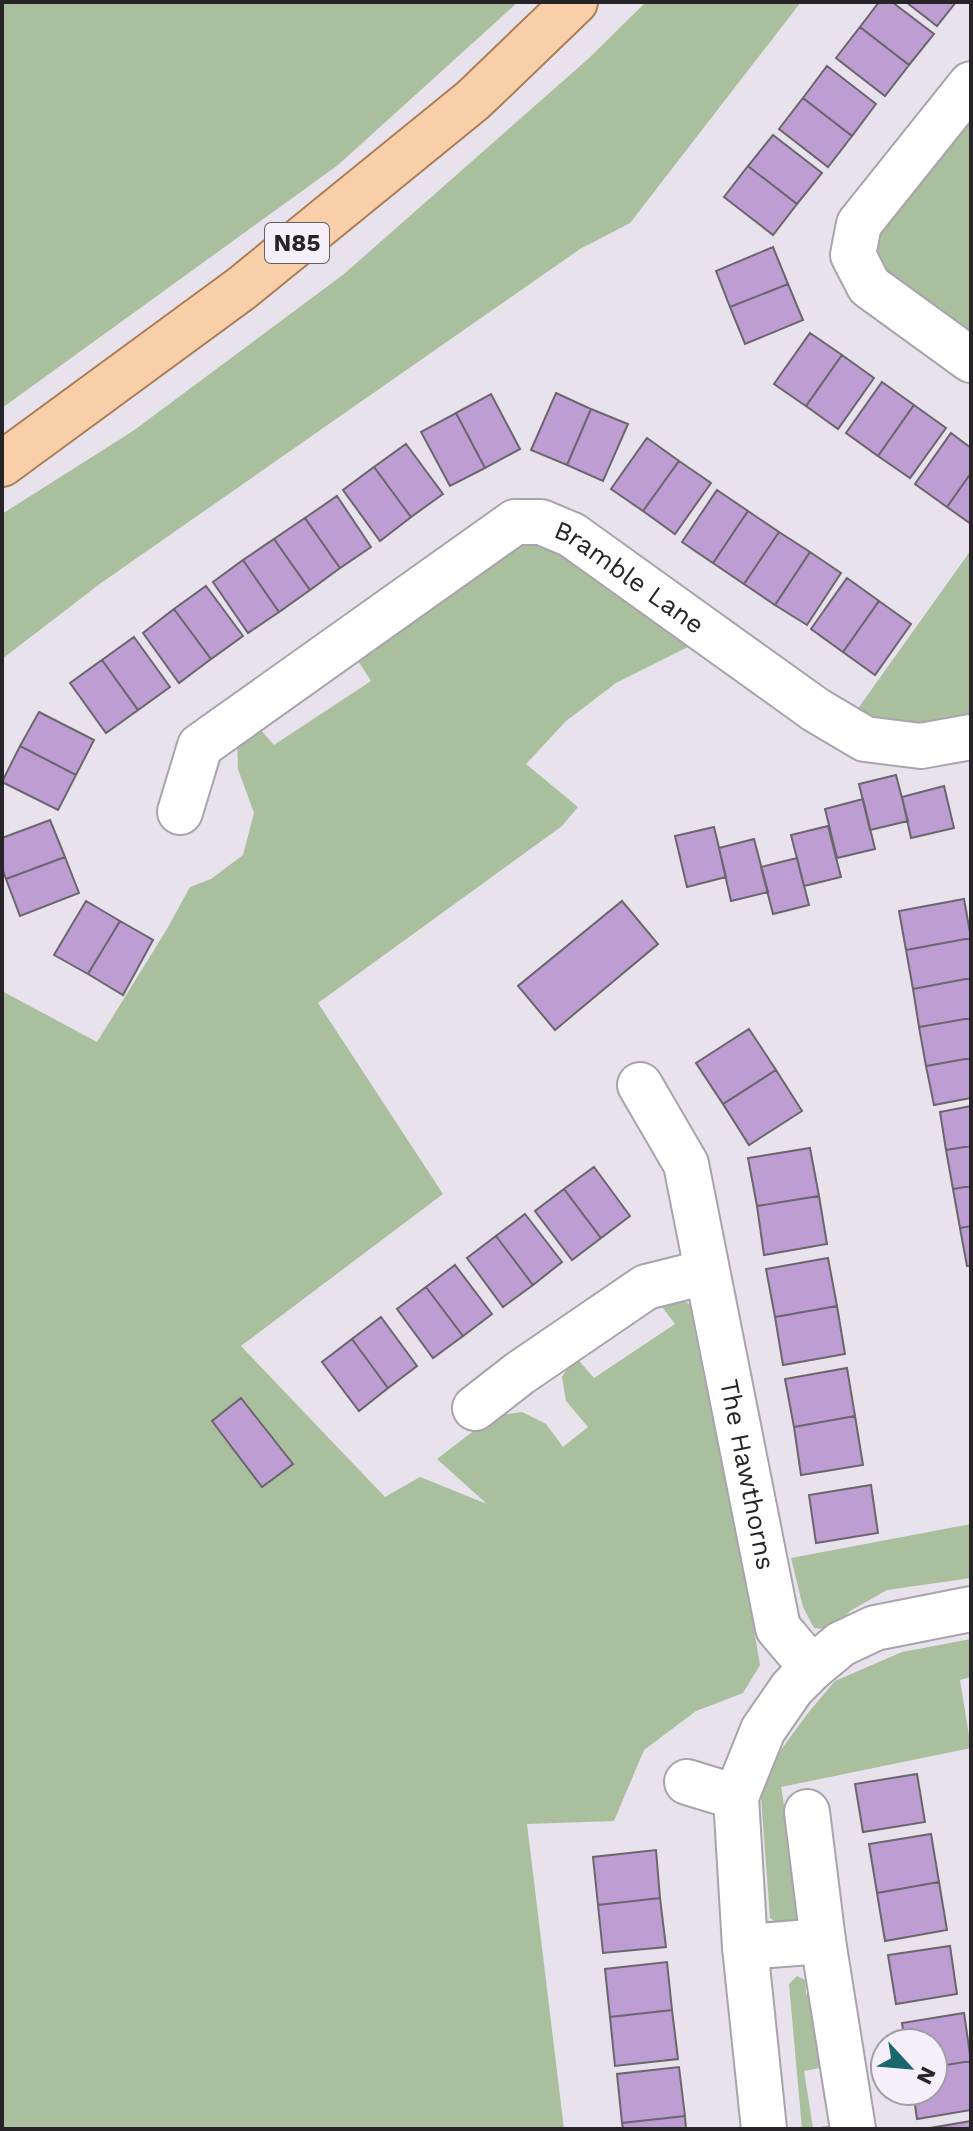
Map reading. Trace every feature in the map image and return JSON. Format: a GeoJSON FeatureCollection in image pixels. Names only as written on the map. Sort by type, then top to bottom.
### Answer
{"type":"FeatureCollection","features":[{"type":"Feature","properties":{"kind":"main road","name":"N85"},"geometry":{"type":"LineString","coordinates":[[2,464],[254,278],[473,100],[575,2]]}},
{"type":"Feature","properties":{"kind":"street"},"geometry":{"type":"LineString","coordinates":[[971,84],[859,224],[853,255],[869,286],[971,360]]}},
{"type":"Feature","properties":{"kind":"street","name":"Bramble Lane"},"geometry":{"type":"LineString","coordinates":[[180,812],[200,746],[515,522],[541,522],[572,535],[816,710],[865,739],[921,746],[971,737]]}},
{"type":"Feature","properties":{"kind":"street","name":"The Hawthorns"},"geometry":{"type":"LineString","coordinates":[[640,1085],[686,1164],[778,1628],[812,1668]]}},
{"type":"Feature","properties":{"kind":"street"},"geometry":{"type":"LineString","coordinates":[[475,1408],[530,1386],[646,1287],[706,1272]]}},
{"type":"Feature","properties":{"kind":"street"},"geometry":{"type":"LineString","coordinates":[[764,2129],[745,1947],[736,1797],[763,1730],[792,1688],[841,1644],[875,1628],[971,1609]]}},
{"type":"Feature","properties":{"kind":"street"},"geometry":{"type":"LineString","coordinates":[[687,1782],[736,1797]]}},
{"type":"Feature","properties":{"kind":"street"},"geometry":{"type":"LineString","coordinates":[[807,1812],[823,1941],[853,2129]]}},
{"type":"Feature","properties":{"kind":"street"},"geometry":{"type":"LineString","coordinates":[[745,1947],[823,1941]]}},
{"type":"Feature","properties":{"kind":"green space"},"geometry":{"type":"Polygon","coordinates":[[[2,2],[518,2],[338,165],[2,408],[2,2]]]}},
{"type":"Feature","properties":{"kind":"green space"},"geometry":{"type":"Polygon","coordinates":[[[646,2],[801,2],[630,223],[580,249],[101,583],[2,659],[2,514],[133,431],[344,274],[588,59],[646,2]]]}},
{"type":"Feature","properties":{"kind":"green space"},"geometry":{"type":"Polygon","coordinates":[[[971,110],[971,331],[963,332],[882,275],[874,254],[882,225],[971,110]]]}},
{"type":"Feature","properties":{"kind":"green space"},"geometry":{"type":"Polygon","coordinates":[[[545,544],[696,643],[616,683],[566,721],[526,764],[578,807],[562,826],[318,1003],[443,1194],[241,1346],[385,1497],[420,1477],[487,1504],[437,1459],[493,1416],[522,1412],[546,1424],[563,1447],[588,1427],[566,1401],[562,1377],[575,1356],[594,1378],[675,1324],[657,1300],[679,1299],[689,1304],[702,1320],[760,1665],[743,1693],[696,1711],[644,1750],[614,1821],[527,1824],[564,2129],[2,2129],[2,991],[97,1042],[190,887],[211,879],[243,855],[254,813],[238,769],[237,735],[253,721],[274,745],[371,681],[355,656],[514,546],[545,544]]]}},
{"type":"Feature","properties":{"kind":"green space"},"geometry":{"type":"Polygon","coordinates":[[[971,550],[970,714],[950,723],[914,729],[854,714],[971,550]]]}},
{"type":"Feature","properties":{"kind":"green space"},"geometry":{"type":"Polygon","coordinates":[[[971,1524],[971,1578],[887,1590],[850,1611],[832,1630],[814,1628],[803,1607],[791,1558],[971,1524]]]}},
{"type":"Feature","properties":{"kind":"green space"},"geometry":{"type":"Polygon","coordinates":[[[971,1639],[971,1677],[960,1680],[971,1748],[781,1787],[802,1912],[799,1927],[787,1929],[770,1918],[761,1797],[769,1766],[835,1681],[902,1652],[971,1639]]]}},
{"type":"Feature","properties":{"kind":"green space"},"geometry":{"type":"Polygon","coordinates":[[[797,1976],[805,1980],[806,1994],[817,1996],[830,2066],[804,2071],[813,2128],[841,2124],[841,2129],[802,2129],[789,1984],[797,1976]]]}},
{"type":"Feature","properties":{"kind":"building"},"geometry":{"type":"Polygon","coordinates":[[[879,2],[892,2],[934,34],[909,65],[860,27],[879,2]]]}},
{"type":"Feature","properties":{"kind":"building"},"geometry":{"type":"Polygon","coordinates":[[[906,2],[956,2],[937,26],[906,2]]]}},
{"type":"Feature","properties":{"kind":"building"},"geometry":{"type":"Polygon","coordinates":[[[860,27],[909,65],[885,96],[836,58],[860,27]]]}},
{"type":"Feature","properties":{"kind":"building"},"geometry":{"type":"Polygon","coordinates":[[[827,66],[876,104],[852,136],[803,98],[827,66]]]}},
{"type":"Feature","properties":{"kind":"building"},"geometry":{"type":"Polygon","coordinates":[[[803,98],[852,136],[828,167],[779,129],[803,98]]]}},
{"type":"Feature","properties":{"kind":"building"},"geometry":{"type":"Polygon","coordinates":[[[773,135],[822,173],[797,204],[748,166],[773,135]]]}},
{"type":"Feature","properties":{"kind":"building"},"geometry":{"type":"Polygon","coordinates":[[[748,166],[797,204],[773,235],[724,197],[748,166]]]}},
{"type":"Feature","properties":{"kind":"building"},"geometry":{"type":"Polygon","coordinates":[[[773,247],[788,284],[730,307],[716,271],[773,247]]]}},
{"type":"Feature","properties":{"kind":"building"},"geometry":{"type":"Polygon","coordinates":[[[788,284],[803,320],[745,344],[730,307],[788,284]]]}},
{"type":"Feature","properties":{"kind":"building"},"geometry":{"type":"Polygon","coordinates":[[[810,333],[842,355],[806,406],[774,384],[810,333]]]}},
{"type":"Feature","properties":{"kind":"building"},"geometry":{"type":"Polygon","coordinates":[[[842,355],[874,378],[838,429],[806,406],[842,355]]]}},
{"type":"Feature","properties":{"kind":"building"},"geometry":{"type":"Polygon","coordinates":[[[882,382],[914,405],[878,456],[846,433],[882,382]]]}},
{"type":"Feature","properties":{"kind":"building"},"geometry":{"type":"Polygon","coordinates":[[[556,393],[591,409],[567,465],[531,450],[556,393]]]}},
{"type":"Feature","properties":{"kind":"building"},"geometry":{"type":"Polygon","coordinates":[[[491,394],[520,449],[485,468],[456,413],[491,394]]]}},
{"type":"Feature","properties":{"kind":"building"},"geometry":{"type":"Polygon","coordinates":[[[914,405],[946,428],[910,478],[878,456],[914,405]]]}},
{"type":"Feature","properties":{"kind":"building"},"geometry":{"type":"Polygon","coordinates":[[[591,409],[628,424],[603,481],[567,465],[591,409]]]}},
{"type":"Feature","properties":{"kind":"building"},"geometry":{"type":"Polygon","coordinates":[[[456,413],[485,468],[450,486],[421,432],[456,413]]]}},
{"type":"Feature","properties":{"kind":"building"},"geometry":{"type":"Polygon","coordinates":[[[951,433],[971,448],[971,473],[947,507],[915,484],[951,433]]]}},
{"type":"Feature","properties":{"kind":"building"},"geometry":{"type":"Polygon","coordinates":[[[647,438],[679,461],[643,511],[611,489],[647,438]]]}},
{"type":"Feature","properties":{"kind":"building"},"geometry":{"type":"Polygon","coordinates":[[[406,444],[443,494],[411,517],[374,467],[406,444]]]}},
{"type":"Feature","properties":{"kind":"building"},"geometry":{"type":"Polygon","coordinates":[[[679,461],[711,483],[675,534],[643,511],[679,461]]]}},
{"type":"Feature","properties":{"kind":"building"},"geometry":{"type":"Polygon","coordinates":[[[374,467],[411,517],[380,541],[343,490],[374,467]]]}},
{"type":"Feature","properties":{"kind":"building"},"geometry":{"type":"Polygon","coordinates":[[[971,473],[971,524],[947,507],[971,473]]]}},
{"type":"Feature","properties":{"kind":"building"},"geometry":{"type":"Polygon","coordinates":[[[717,490],[748,511],[713,563],[682,542],[717,490]]]}},
{"type":"Feature","properties":{"kind":"building"},"geometry":{"type":"Polygon","coordinates":[[[337,496],[371,547],[340,568],[305,518],[337,496]]]}},
{"type":"Feature","properties":{"kind":"building"},"geometry":{"type":"Polygon","coordinates":[[[748,511],[779,532],[744,584],[713,563],[748,511]]]}},
{"type":"Feature","properties":{"kind":"building"},"geometry":{"type":"Polygon","coordinates":[[[305,518],[340,568],[310,590],[274,539],[305,518]]]}},
{"type":"Feature","properties":{"kind":"building"},"geometry":{"type":"Polygon","coordinates":[[[779,532],[810,552],[775,605],[744,584],[779,532]]]}},
{"type":"Feature","properties":{"kind":"building"},"geometry":{"type":"Polygon","coordinates":[[[274,539],[310,590],[279,612],[243,560],[274,539]]]}},
{"type":"Feature","properties":{"kind":"building"},"geometry":{"type":"Polygon","coordinates":[[[810,552],[841,573],[807,625],[775,605],[810,552]]]}},
{"type":"Feature","properties":{"kind":"building"},"geometry":{"type":"Polygon","coordinates":[[[243,560],[279,612],[248,633],[213,582],[243,560]]]}},
{"type":"Feature","properties":{"kind":"building"},"geometry":{"type":"Polygon","coordinates":[[[847,578],[879,601],[843,652],[811,629],[847,578]]]}},
{"type":"Feature","properties":{"kind":"building"},"geometry":{"type":"Polygon","coordinates":[[[206,586],[243,636],[211,659],[174,609],[206,586]]]}},
{"type":"Feature","properties":{"kind":"building"},"geometry":{"type":"Polygon","coordinates":[[[879,601],[911,624],[875,675],[843,652],[879,601]]]}},
{"type":"Feature","properties":{"kind":"building"},"geometry":{"type":"Polygon","coordinates":[[[174,609],[211,659],[179,683],[143,633],[174,609]]]}},
{"type":"Feature","properties":{"kind":"building"},"geometry":{"type":"Polygon","coordinates":[[[134,637],[170,687],[138,710],[102,660],[134,637]]]}},
{"type":"Feature","properties":{"kind":"building"},"geometry":{"type":"Polygon","coordinates":[[[102,660],[138,710],[106,733],[70,683],[102,660]]]}},
{"type":"Feature","properties":{"kind":"building"},"geometry":{"type":"Polygon","coordinates":[[[39,712],[94,740],[76,775],[20,746],[39,712]]]}},
{"type":"Feature","properties":{"kind":"building"},"geometry":{"type":"Polygon","coordinates":[[[20,746],[76,775],[58,810],[2,782],[20,746]]]}},
{"type":"Feature","properties":{"kind":"building"},"geometry":{"type":"Polygon","coordinates":[[[896,775],[908,821],[870,830],[859,784],[896,775]]]}},
{"type":"Feature","properties":{"kind":"building"},"geometry":{"type":"Polygon","coordinates":[[[944,786],[954,828],[911,838],[902,797],[944,786]]]}},
{"type":"Feature","properties":{"kind":"building"},"geometry":{"type":"Polygon","coordinates":[[[863,799],[875,849],[837,858],[825,809],[863,799]]]}},
{"type":"Feature","properties":{"kind":"building"},"geometry":{"type":"Polygon","coordinates":[[[50,820],[65,857],[6,879],[2,868],[2,838],[50,820]]]}},
{"type":"Feature","properties":{"kind":"building"},"geometry":{"type":"Polygon","coordinates":[[[828,826],[841,877],[804,886],[791,835],[828,826]]]}},
{"type":"Feature","properties":{"kind":"building"},"geometry":{"type":"Polygon","coordinates":[[[714,827],[726,877],[687,887],[675,836],[714,827]]]}},
{"type":"Feature","properties":{"kind":"building"},"geometry":{"type":"Polygon","coordinates":[[[754,839],[768,892],[731,901],[719,848],[754,839]]]}},
{"type":"Feature","properties":{"kind":"building"},"geometry":{"type":"Polygon","coordinates":[[[65,857],[79,893],[20,916],[6,879],[65,857]]]}},
{"type":"Feature","properties":{"kind":"building"},"geometry":{"type":"Polygon","coordinates":[[[797,858],[809,905],[773,914],[761,867],[797,858]]]}},
{"type":"Feature","properties":{"kind":"building"},"geometry":{"type":"Polygon","coordinates":[[[964,899],[971,938],[906,950],[899,911],[964,899]]]}},
{"type":"Feature","properties":{"kind":"building"},"geometry":{"type":"Polygon","coordinates":[[[86,901],[120,921],[88,974],[54,955],[86,901]]]}},
{"type":"Feature","properties":{"kind":"building"},"geometry":{"type":"Polygon","coordinates":[[[622,901],[658,944],[555,1030],[518,986],[622,901]]]}},
{"type":"Feature","properties":{"kind":"building"},"geometry":{"type":"Polygon","coordinates":[[[120,921],[153,940],[123,995],[88,974],[120,921]]]}},
{"type":"Feature","properties":{"kind":"building"},"geometry":{"type":"Polygon","coordinates":[[[971,938],[971,978],[913,989],[906,950],[971,938]]]}},
{"type":"Feature","properties":{"kind":"building"},"geometry":{"type":"Polygon","coordinates":[[[971,978],[971,1018],[919,1027],[913,989],[971,978]]]}},
{"type":"Feature","properties":{"kind":"building"},"geometry":{"type":"Polygon","coordinates":[[[971,1018],[971,1058],[926,1066],[919,1027],[971,1018]]]}},
{"type":"Feature","properties":{"kind":"building"},"geometry":{"type":"Polygon","coordinates":[[[749,1029],[776,1070],[723,1104],[696,1063],[749,1029]]]}},
{"type":"Feature","properties":{"kind":"building"},"geometry":{"type":"Polygon","coordinates":[[[971,1058],[971,1098],[934,1105],[926,1066],[971,1058]]]}},
{"type":"Feature","properties":{"kind":"building"},"geometry":{"type":"Polygon","coordinates":[[[776,1070],[802,1111],[749,1145],[723,1104],[776,1070]]]}},
{"type":"Feature","properties":{"kind":"building"},"geometry":{"type":"Polygon","coordinates":[[[971,1106],[971,1146],[946,1150],[940,1112],[971,1106]]]}},
{"type":"Feature","properties":{"kind":"building"},"geometry":{"type":"Polygon","coordinates":[[[971,1146],[971,1186],[953,1189],[946,1150],[971,1146]]]}},
{"type":"Feature","properties":{"kind":"building"},"geometry":{"type":"Polygon","coordinates":[[[810,1148],[819,1196],[757,1206],[748,1158],[810,1148]]]}},
{"type":"Feature","properties":{"kind":"building"},"geometry":{"type":"Polygon","coordinates":[[[594,1167],[630,1216],[601,1238],[564,1189],[594,1167]]]}},
{"type":"Feature","properties":{"kind":"building"},"geometry":{"type":"Polygon","coordinates":[[[971,1186],[971,1226],[960,1228],[953,1189],[971,1186]]]}},
{"type":"Feature","properties":{"kind":"building"},"geometry":{"type":"Polygon","coordinates":[[[564,1189],[601,1238],[572,1260],[535,1211],[564,1189]]]}},
{"type":"Feature","properties":{"kind":"building"},"geometry":{"type":"Polygon","coordinates":[[[819,1196],[827,1244],[764,1255],[757,1206],[819,1196]]]}},
{"type":"Feature","properties":{"kind":"building"},"geometry":{"type":"Polygon","coordinates":[[[525,1214],[562,1262],[533,1285],[496,1236],[525,1214]]]}},
{"type":"Feature","properties":{"kind":"building"},"geometry":{"type":"Polygon","coordinates":[[[971,1226],[971,1266],[967,1266],[960,1228],[971,1226]]]}},
{"type":"Feature","properties":{"kind":"building"},"geometry":{"type":"Polygon","coordinates":[[[496,1236],[533,1285],[503,1307],[467,1258],[496,1236]]]}},
{"type":"Feature","properties":{"kind":"building"},"geometry":{"type":"Polygon","coordinates":[[[828,1258],[837,1306],[775,1317],[766,1269],[828,1258]]]}},
{"type":"Feature","properties":{"kind":"building"},"geometry":{"type":"Polygon","coordinates":[[[455,1265],[492,1314],[463,1336],[426,1287],[455,1265]]]}},
{"type":"Feature","properties":{"kind":"building"},"geometry":{"type":"Polygon","coordinates":[[[426,1287],[463,1336],[433,1358],[397,1309],[426,1287]]]}},
{"type":"Feature","properties":{"kind":"building"},"geometry":{"type":"Polygon","coordinates":[[[837,1306],[845,1354],[783,1365],[775,1317],[837,1306]]]}},
{"type":"Feature","properties":{"kind":"building"},"geometry":{"type":"Polygon","coordinates":[[[381,1317],[417,1366],[388,1388],[352,1339],[381,1317]]]}},
{"type":"Feature","properties":{"kind":"building"},"geometry":{"type":"Polygon","coordinates":[[[352,1339],[388,1388],[359,1411],[322,1362],[352,1339]]]}},
{"type":"Feature","properties":{"kind":"building"},"geometry":{"type":"Polygon","coordinates":[[[847,1368],[855,1416],[794,1427],[785,1379],[847,1368]]]}},
{"type":"Feature","properties":{"kind":"building"},"geometry":{"type":"Polygon","coordinates":[[[241,1398],[293,1464],[262,1487],[212,1421],[241,1398]]]}},
{"type":"Feature","properties":{"kind":"building"},"geometry":{"type":"Polygon","coordinates":[[[855,1416],[863,1465],[801,1475],[794,1427],[855,1416]]]}},
{"type":"Feature","properties":{"kind":"building"},"geometry":{"type":"Polygon","coordinates":[[[871,1485],[878,1533],[816,1543],[809,1495],[871,1485]]]}},
{"type":"Feature","properties":{"kind":"building"},"geometry":{"type":"Polygon","coordinates":[[[917,1774],[925,1822],[863,1832],[855,1784],[917,1774]]]}},
{"type":"Feature","properties":{"kind":"building"},"geometry":{"type":"Polygon","coordinates":[[[931,1834],[939,1882],[877,1893],[869,1844],[931,1834]]]}},
{"type":"Feature","properties":{"kind":"building"},"geometry":{"type":"Polygon","coordinates":[[[656,1850],[660,1898],[598,1905],[593,1857],[656,1850]]]}},
{"type":"Feature","properties":{"kind":"building"},"geometry":{"type":"Polygon","coordinates":[[[939,1882],[947,1930],[885,1941],[877,1893],[939,1882]]]}},
{"type":"Feature","properties":{"kind":"building"},"geometry":{"type":"Polygon","coordinates":[[[660,1898],[666,1947],[603,1953],[598,1905],[660,1898]]]}},
{"type":"Feature","properties":{"kind":"building"},"geometry":{"type":"Polygon","coordinates":[[[950,1946],[957,1994],[896,2004],[888,1955],[950,1946]]]}},
{"type":"Feature","properties":{"kind":"building"},"geometry":{"type":"Polygon","coordinates":[[[667,1962],[672,2010],[610,2017],[605,1969],[667,1962]]]}},
{"type":"Feature","properties":{"kind":"building"},"geometry":{"type":"Polygon","coordinates":[[[672,2010],[678,2059],[615,2066],[610,2017],[672,2010]]]}},
{"type":"Feature","properties":{"kind":"building"},"geometry":{"type":"Polygon","coordinates":[[[964,2013],[971,2061],[949,2064],[949,2027],[903,2027],[902,2023],[964,2013]]]}},
{"type":"Feature","properties":{"kind":"building"},"geometry":{"type":"Polygon","coordinates":[[[971,2061],[971,2110],[917,2119],[915,2107],[949,2107],[949,2064],[971,2061]]]}},
{"type":"Feature","properties":{"kind":"building"},"geometry":{"type":"Polygon","coordinates":[[[679,2067],[685,2116],[622,2123],[617,2074],[679,2067]]]}},
{"type":"Feature","properties":{"kind":"building"},"geometry":{"type":"Polygon","coordinates":[[[685,2116],[686,2129],[623,2129],[622,2123],[685,2116]]]}},
{"type":"Feature","properties":{"kind":"building"},"geometry":{"type":"Polygon","coordinates":[[[971,2121],[971,2129],[924,2129],[971,2121]]]}}]}
